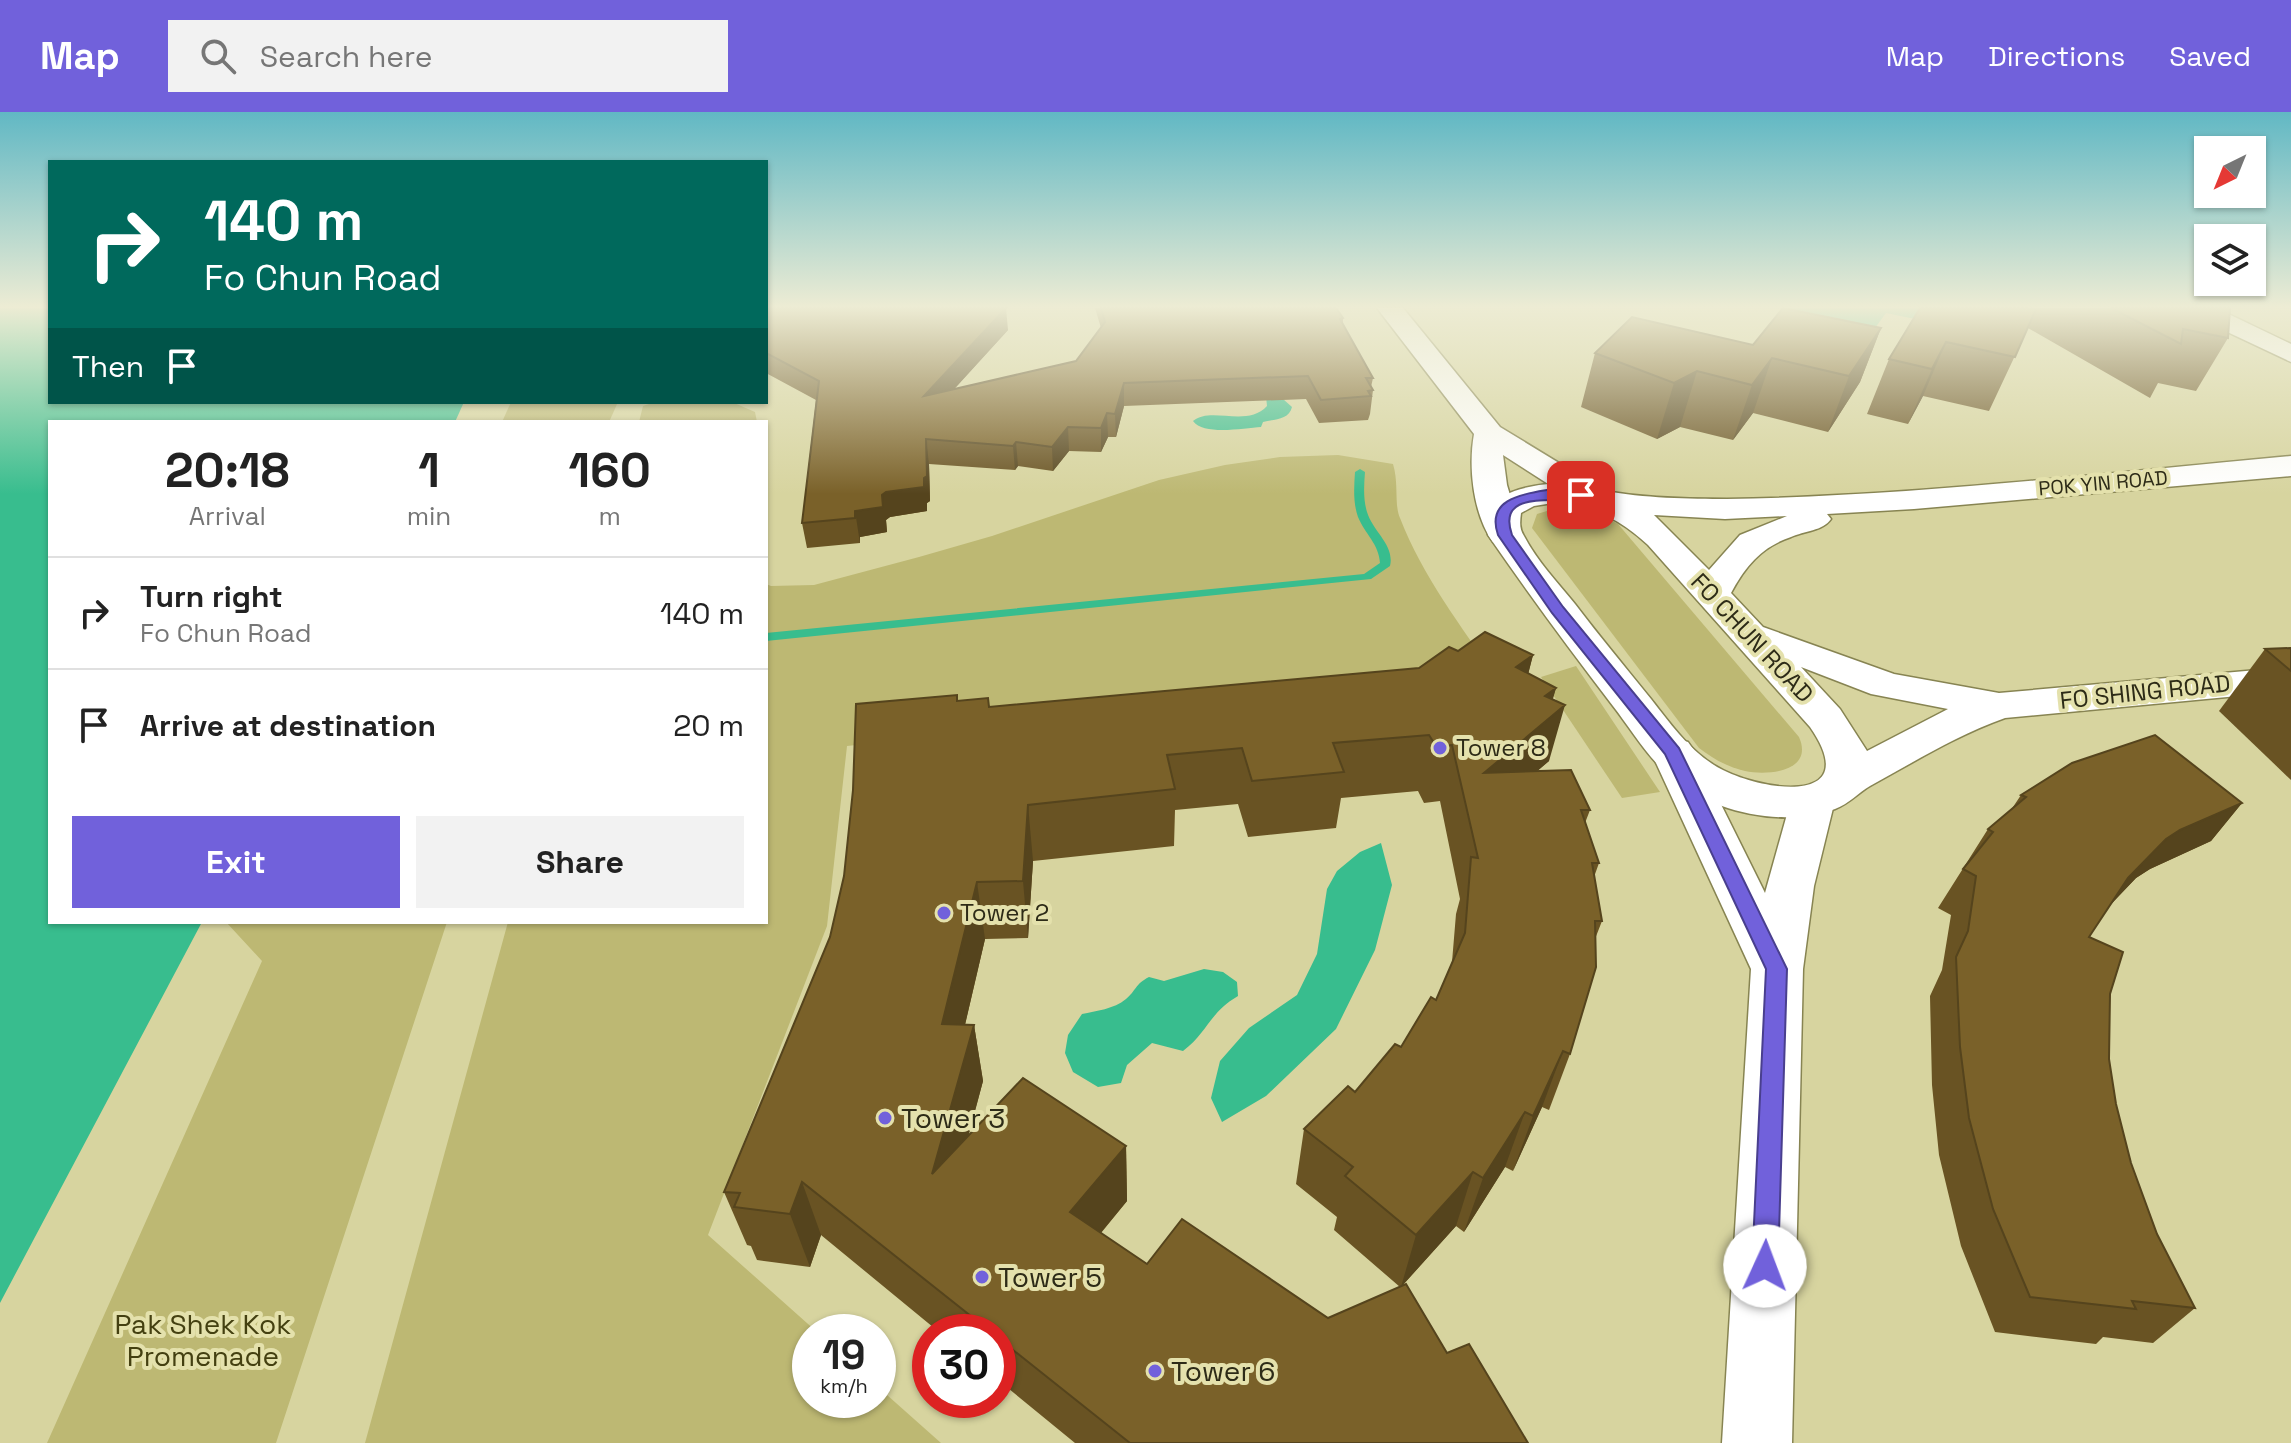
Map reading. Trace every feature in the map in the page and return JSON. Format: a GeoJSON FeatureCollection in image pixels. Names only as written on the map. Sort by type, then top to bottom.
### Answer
{"type":"FeatureCollection","features":[{"type":"Feature","properties":{"kind":"street","name":"FO CHUN ROAD"},"geometry":{"type":"LineString","coordinates":[[1439,370],[1489,433],[1600,500]]}},
{"type":"Feature","properties":{"kind":"street","name":"FO CHUN ROAD"},"geometry":{"type":"LineString","coordinates":[[1489,433],[1485,452],[1493,500],[1505,535],[1557,610],[1673,752],[1702,778],[1743,796],[1782,802],[1828,791]]}},
{"type":"Feature","properties":{"kind":"street","name":"POK YIN ROAD"},"geometry":{"type":"LineString","coordinates":[[1600,500],[1725,509],[1914,499],[2291,466]]}},
{"type":"Feature","properties":{"kind":"street","name":"FO CHUN ROAD"},"geometry":{"type":"LineString","coordinates":[[1505,535],[1501,522],[1504,511],[1522,499],[1565,493],[1623,508],[1651,529],[1746,632],[1834,731],[1849,762],[1828,791],[1793,872],[1777,969],[1757,1443]]}},
{"type":"Feature","properties":{"kind":"street","name":"POK YIN ROAD"},"geometry":{"type":"LineString","coordinates":[[1712,595],[1728,563],[1750,542],[1765,534],[1842,512],[1914,499]]}},
{"type":"Feature","properties":{"kind":"street","name":"FO SHING ROAD"},"geometry":{"type":"LineString","coordinates":[[1746,632],[1885,685],[2000,706]]}},
{"type":"Feature","properties":{"kind":"street","name":"FO SHING ROAD"},"geometry":{"type":"LineString","coordinates":[[1828,791],[1956,721],[2000,706],[2291,679]]}},
{"type":"Feature","properties":{"kind":"street","name":"FO CHUN ROAD"},"geometry":{"type":"LineString","coordinates":[[1673,752],[1777,969]]}},
{"type":"Feature","properties":{"kind":"green space"},"geometry":{"type":"Polygon","coordinates":[[[510,404],[617,404],[610,420],[503,420],[510,404]]]}},
{"type":"Feature","properties":{"kind":"green space"},"geometry":{"type":"Polygon","coordinates":[[[737,404],[755,412],[757,420],[640,420],[643,406],[737,404]]]}},
{"type":"Feature","properties":{"kind":"green space"},"geometry":{"type":"Polygon","coordinates":[[[1338,455],[1393,464],[1398,513],[1409,540],[1444,600],[1496,677],[847,746],[827,926],[708,1235],[797,1314],[792,1314],[792,1418],[896,1418],[896,1403],[941,1443],[365,1443],[507,924],[768,924],[768,585],[814,585],[992,536],[1159,480],[1225,465],[1280,457],[1338,455]]]}},
{"type":"Feature","properties":{"kind":"green space"},"geometry":{"type":"Polygon","coordinates":[[[1560,507],[1592,510],[1618,524],[1799,737],[1802,748],[1795,764],[1787,769],[1766,773],[1745,771],[1721,762],[1699,748],[1532,528],[1537,514],[1560,507]]]}},
{"type":"Feature","properties":{"kind":"green space"},"geometry":{"type":"Polygon","coordinates":[[[1576,666],[1660,792],[1622,798],[1541,677],[1576,666]]]}},
{"type":"Feature","properties":{"kind":"green space","name":"Pak Shek Kok Promenade"},"geometry":{"type":"Polygon","coordinates":[[[228,924],[446,924],[276,1443],[47,1443],[262,961],[228,924]]]}},
{"type":"Feature","properties":{"kind":"shaded area"},"geometry":{"type":"Polygon","coordinates":[[[0,370],[48,370],[48,404],[463,404],[456,420],[48,420],[48,924],[201,924],[0,1303],[0,370]]]}},
{"type":"Feature","properties":{"kind":"shaded area"},"geometry":{"type":"Polygon","coordinates":[[[1266,396],[1283,399],[1292,407],[1288,414],[1263,422],[1261,427],[1235,429],[1215,430],[1198,426],[1193,421],[1209,415],[1250,416],[1267,406],[1266,396]]]}},
{"type":"Feature","properties":{"kind":"shaded area"},"geometry":{"type":"Polygon","coordinates":[[[1381,843],[1392,885],[1375,950],[1336,1029],[1266,1096],[1222,1122],[1211,1098],[1220,1061],[1249,1028],[1297,995],[1317,954],[1327,889],[1337,871],[1360,852],[1381,843]]]}},
{"type":"Feature","properties":{"kind":"shaded area"},"geometry":{"type":"Polygon","coordinates":[[[1204,969],[1223,972],[1237,982],[1238,996],[1221,1009],[1183,1051],[1152,1043],[1127,1065],[1121,1083],[1098,1087],[1073,1072],[1065,1053],[1068,1035],[1082,1014],[1121,1002],[1149,977],[1164,981],[1204,969]]]}},
{"type":"Feature","properties":{"kind":"building"},"geometry":{"type":"Polygon","coordinates":[[[798,370],[948,370],[924,396],[1036,370],[1369,370],[1373,378],[1366,378],[1373,390],[1368,391],[1371,396],[1321,400],[1308,376],[1124,383],[1115,414],[1107,413],[1101,428],[1068,427],[1052,447],[1016,442],[1013,446],[926,439],[927,476],[924,487],[886,492],[882,495],[883,507],[855,511],[855,518],[802,523],[819,381],[798,370]]]}},
{"type":"Feature","properties":{"kind":"building"},"geometry":{"type":"Polygon","coordinates":[[[1640,370],[1763,370],[1752,385],[1697,371],[1674,383],[1640,370]]]}},
{"type":"Feature","properties":{"kind":"building"},"geometry":{"type":"Polygon","coordinates":[[[1824,370],[1853,370],[1849,376],[1824,370]]]}},
{"type":"Feature","properties":{"kind":"building"},"geometry":{"type":"Polygon","coordinates":[[[1485,632],[1533,655],[1516,667],[1556,688],[1545,696],[1565,705],[1484,773],[1571,770],[1590,810],[1581,810],[1599,863],[1592,863],[1602,921],[1595,921],[1596,967],[1570,1054],[1563,1051],[1533,1116],[1525,1112],[1483,1178],[1473,1172],[1416,1235],[1345,1176],[1353,1167],[1304,1129],[1348,1086],[1355,1092],[1395,1044],[1401,1047],[1431,997],[1436,1000],[1465,933],[1471,857],[1478,858],[1452,745],[1436,746],[1429,735],[1333,743],[1344,772],[1252,781],[1242,748],[1167,755],[1175,789],[1028,805],[1023,881],[977,882],[942,1024],[974,1025],[932,1174],[1023,1078],[1126,1146],[1070,1212],[1147,1264],[1182,1219],[1328,1318],[1406,1284],[1447,1353],[1469,1344],[1528,1443],[1130,1443],[1016,1352],[1016,1314],[968,1314],[802,1182],[790,1214],[734,1207],[740,1193],[724,1192],[830,937],[844,876],[853,790],[856,704],[957,695],[957,701],[988,698],[989,707],[1419,668],[1449,647],[1458,651],[1485,632]]]}},
{"type":"Feature","properties":{"kind":"building"},"geometry":{"type":"Polygon","coordinates":[[[2291,648],[2291,671],[2265,649],[2291,648]]]}},
{"type":"Feature","properties":{"kind":"building"},"geometry":{"type":"Polygon","coordinates":[[[2155,735],[2242,803],[2166,839],[2128,878],[2089,937],[2123,952],[2110,994],[2109,1059],[2116,1104],[2131,1163],[2157,1234],[2195,1308],[2132,1301],[2136,1309],[2030,1297],[1993,1209],[1969,1118],[1960,1047],[1956,957],[1968,931],[1976,876],[1963,869],[1993,832],[1988,829],[2026,797],[2021,795],[2072,763],[2155,735]]]}},
{"type":"Feature","properties":{"kind":"waterway"},"geometry":{"type":"LineString","coordinates":[[768,637],[1367,577],[1386,564],[1386,557],[1362,512],[1360,472]]}},
{"type":"Feature","properties":{"kind":"place","name":"Tower 8"},"geometry":{"type":"Point","coordinates":[1440,748]}},
{"type":"Feature","properties":{"kind":"place","name":"Tower 2"},"geometry":{"type":"Point","coordinates":[944,913]}},
{"type":"Feature","properties":{"kind":"place","name":"Tower 3"},"geometry":{"type":"Point","coordinates":[885,1118]}},
{"type":"Feature","properties":{"kind":"place","name":"Tower 5"},"geometry":{"type":"Point","coordinates":[982,1277]}},
{"type":"Feature","properties":{"kind":"place","name":"Tower 6"},"geometry":{"type":"Point","coordinates":[1155,1371]}},
{"type":"Feature","properties":{"kind":"route"},"geometry":{"type":"LineString","coordinates":[[1581,495],[1553,493],[1522,499],[1504,511],[1501,522],[1505,535],[1557,610],[1673,752],[1777,969],[1765,1266]]}}]}
